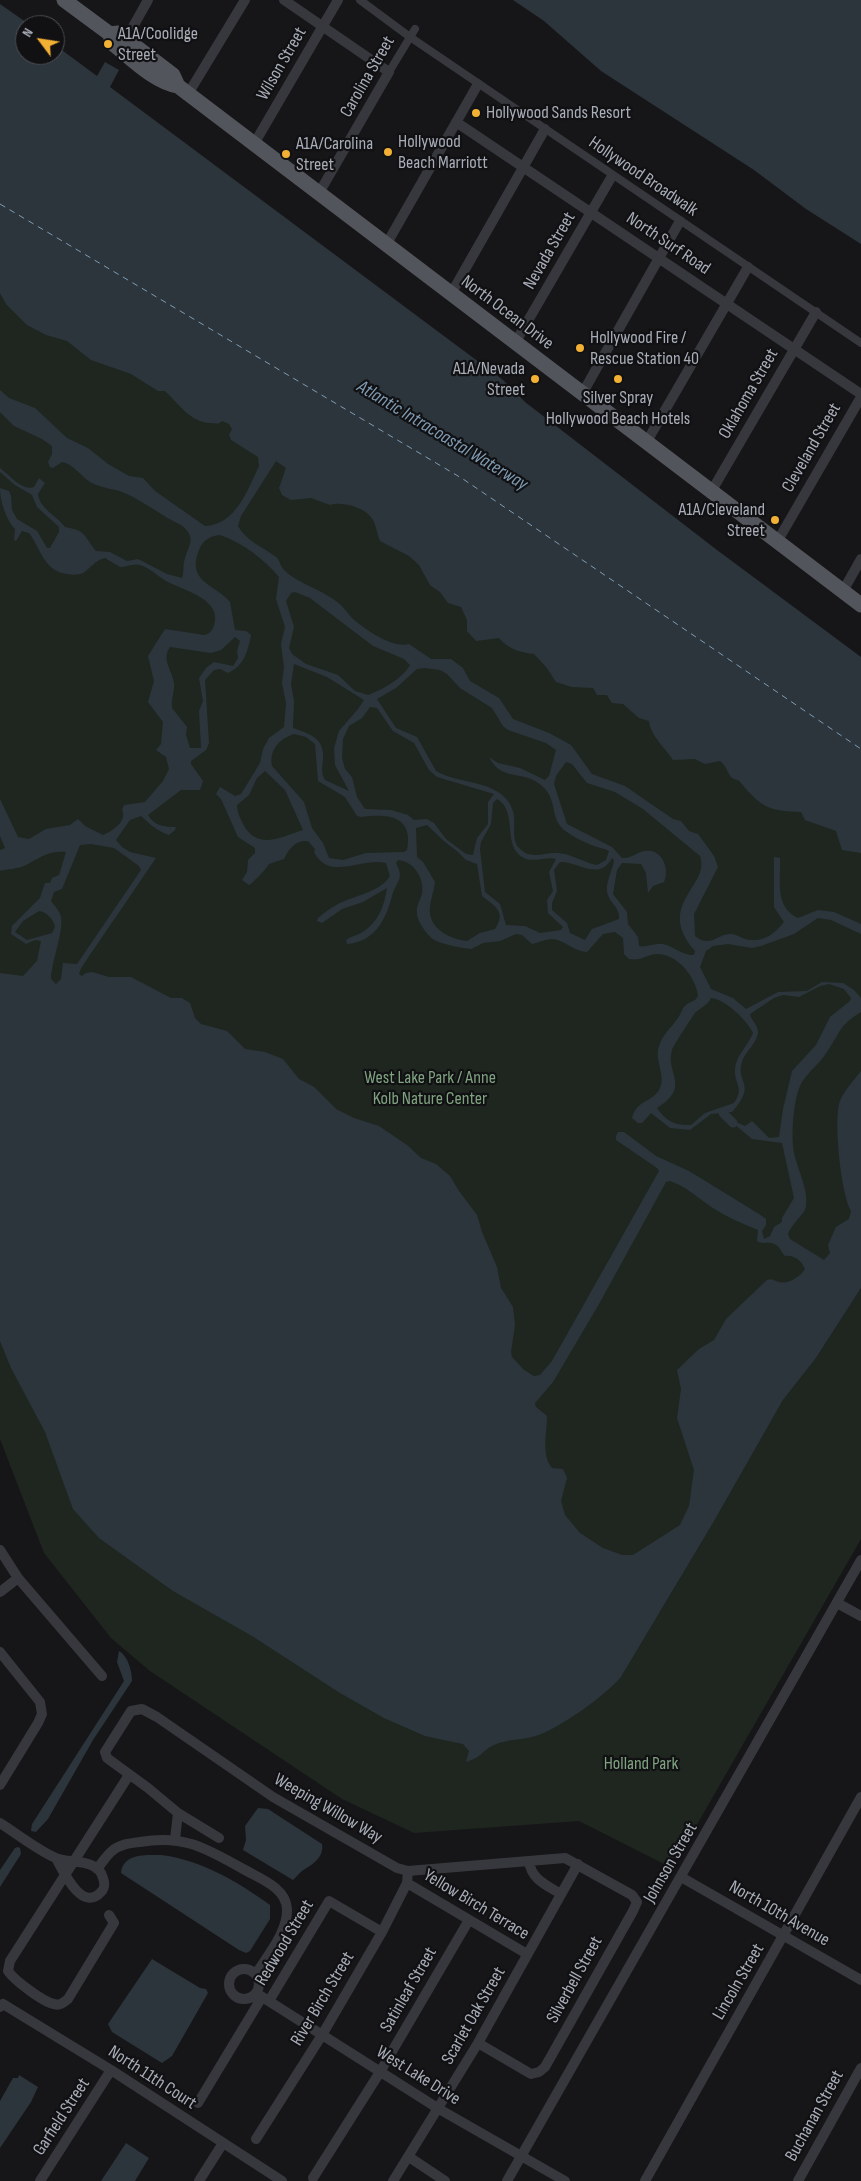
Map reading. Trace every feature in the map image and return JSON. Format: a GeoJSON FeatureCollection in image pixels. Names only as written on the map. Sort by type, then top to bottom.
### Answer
{"type":"FeatureCollection","features":[{"type":"Feature","properties":{"kind":"main road","name":"North Ocean Drive"},"geometry":{"type":"LineString","coordinates":[[64,0],[110,34],[112,43],[119,49],[166,84],[183,90],[861,605]]}},
{"type":"Feature","properties":{"kind":"main road","name":"North Ocean Drive"},"geometry":{"type":"LineString","coordinates":[[110,34],[118,33],[173,74],[183,90]]}},
{"type":"Feature","properties":{"kind":"street"},"geometry":{"type":"LineString","coordinates":[[126,39],[148,0]]}},
{"type":"Feature","properties":{"kind":"street"},"geometry":{"type":"LineString","coordinates":[[183,90],[244,0]]}},
{"type":"Feature","properties":{"kind":"street"},"geometry":{"type":"LineString","coordinates":[[284,0],[389,72]]}},
{"type":"Feature","properties":{"kind":"street","name":"Wilson Street"},"geometry":{"type":"LineString","coordinates":[[254,144],[338,0]]}},
{"type":"Feature","properties":{"kind":"street","name":"Hollywood Broadwalk"},"geometry":{"type":"LineString","coordinates":[[360,0],[410,37],[612,176],[861,343]]}},
{"type":"Feature","properties":{"kind":"street","name":"Carolina Street"},"geometry":{"type":"LineString","coordinates":[[318,193],[415,29]]}},
{"type":"Feature","properties":{"kind":"street"},"geometry":{"type":"LineString","coordinates":[[386,245],[478,84]]}},
{"type":"Feature","properties":{"kind":"street","name":"North Surf Road"},"geometry":{"type":"LineString","coordinates":[[456,122],[592,211],[861,396]]}},
{"type":"Feature","properties":{"kind":"street"},"geometry":{"type":"LineString","coordinates":[[451,294],[545,129]]}},
{"type":"Feature","properties":{"kind":"street","name":"Nevada Street"},"geometry":{"type":"LineString","coordinates":[[516,343],[612,176]]}},
{"type":"Feature","properties":{"kind":"street"},"geometry":{"type":"LineString","coordinates":[[582,394],[680,221]]}},
{"type":"Feature","properties":{"kind":"street"},"geometry":{"type":"LineString","coordinates":[[646,443],[748,267]]}},
{"type":"Feature","properties":{"kind":"street","name":"Oklahoma Street"},"geometry":{"type":"LineString","coordinates":[[711,492],[816,312]]}},
{"type":"Feature","properties":{"kind":"street","name":"Cleveland Street"},"geometry":{"type":"LineString","coordinates":[[777,542],[861,396]]}},
{"type":"Feature","properties":{"kind":"street"},"geometry":{"type":"LineString","coordinates":[[842,591],[861,559]]}},
{"type":"Feature","properties":{"kind":"street"},"geometry":{"type":"LineString","coordinates":[[0,1550],[18,1578],[102,1676]]}},
{"type":"Feature","properties":{"kind":"street","name":"Johnson Street"},"geometry":{"type":"LineString","coordinates":[[507,2181],[861,1560]]}},
{"type":"Feature","properties":{"kind":"street"},"geometry":{"type":"LineString","coordinates":[[0,1592],[18,1578]]}},
{"type":"Feature","properties":{"kind":"street"},"geometry":{"type":"LineString","coordinates":[[837,1603],[861,1616]]}},
{"type":"Feature","properties":{"kind":"street"},"geometry":{"type":"LineString","coordinates":[[0,1654],[40,1702],[42,1714],[38,1724],[0,1785]]}},
{"type":"Feature","properties":{"kind":"street","name":"Weeping Willow Way"},"geometry":{"type":"LineString","coordinates":[[129,1775],[107,1758],[105,1752],[131,1711],[142,1709],[157,1717],[273,1797],[396,1868],[408,1871],[565,1858],[632,1895],[637,1902]]}},
{"type":"Feature","properties":{"kind":"street"},"geometry":{"type":"LineString","coordinates":[[109,1915],[114,1923],[68,1999],[61,2005],[52,2004],[13,1978],[8,1971],[10,1961],[52,1892],[129,1775],[178,1813],[219,1838]]}},
{"type":"Feature","properties":{"kind":"street","name":"Lincoln Street"},"geometry":{"type":"LineString","coordinates":[[645,2181],[861,1797]]}},
{"type":"Feature","properties":{"kind":"street"},"geometry":{"type":"LineString","coordinates":[[175,1839],[178,1813]]}},
{"type":"Feature","properties":{"kind":"street"},"geometry":{"type":"LineString","coordinates":[[0,1822],[56,1858],[92,1866]]}},
{"type":"Feature","properties":{"kind":"street"},"geometry":{"type":"LineString","coordinates":[[73,1887],[74,1871],[92,1866],[118,1847],[152,1840],[175,1839],[195,1844],[270,1884],[283,1896],[287,1910],[284,1926],[256,1974]]}},
{"type":"Feature","properties":{"kind":"street"},"geometry":{"type":"LineString","coordinates":[[56,1858],[73,1887],[86,1898],[97,1895],[102,1891],[104,1878],[83,1853],[83,1845]]}},
{"type":"Feature","properties":{"kind":"street"},"geometry":{"type":"LineString","coordinates":[[529,1861],[534,1877],[561,1894]]}},
{"type":"Feature","properties":{"kind":"street","name":"Scarlet Oak Street"},"geometry":{"type":"LineString","coordinates":[[394,2181],[478,2043],[578,1864]]}},
{"type":"Feature","properties":{"kind":"street","name":"River Birch Street"},"geometry":{"type":"LineString","coordinates":[[256,2139],[322,2035],[382,1932],[407,1883],[408,1871]]}},
{"type":"Feature","properties":{"kind":"street","name":"North 10th Avenue"},"geometry":{"type":"LineString","coordinates":[[682,1877],[861,1980]]}},
{"type":"Feature","properties":{"kind":"street","name":"Yellow Birch Terrace"},"geometry":{"type":"LineString","coordinates":[[407,1883],[527,1954]]}},
{"type":"Feature","properties":{"kind":"street"},"geometry":{"type":"LineString","coordinates":[[52,1892],[73,1887]]}},
{"type":"Feature","properties":{"kind":"street","name":"Redwood Street"},"geometry":{"type":"LineString","coordinates":[[198,2103],[263,1997],[329,1901],[382,1932]]}},
{"type":"Feature","properties":{"kind":"street","name":"Silverbell Street"},"geometry":{"type":"LineString","coordinates":[[478,2043],[531,2074],[539,2072],[546,2067],[637,1902]]}},
{"type":"Feature","properties":{"kind":"street","name":"Satinleaf Street"},"geometry":{"type":"LineString","coordinates":[[313,2178],[380,2072],[469,1920]]}},
{"type":"Feature","properties":{"kind":"street"},"geometry":{"type":"LineString","coordinates":[[248,1969],[256,1974],[263,1997],[240,1999],[235,1997],[228,1987],[231,1976],[238,1970],[248,1969]]}},
{"type":"Feature","properties":{"kind":"street","name":"West Lake Drive"},"geometry":{"type":"LineString","coordinates":[[263,1997],[439,2109],[565,2181]]}},
{"type":"Feature","properties":{"kind":"street","name":"North 11th Court"},"geometry":{"type":"LineString","coordinates":[[2,2005],[111,2070],[282,2181]]}},
{"type":"Feature","properties":{"kind":"street","name":"Buchanan Street"},"geometry":{"type":"LineString","coordinates":[[798,2181],[861,2068]]}},
{"type":"Feature","properties":{"kind":"street","name":"Garfield Street"},"geometry":{"type":"LineString","coordinates":[[40,2181],[111,2070]]}},
{"type":"Feature","properties":{"kind":"street"},"geometry":{"type":"LineString","coordinates":[[199,2181],[223,2143]]}},
{"type":"Feature","properties":{"kind":"street"},"geometry":{"type":"LineString","coordinates":[[409,2157],[445,2181]]}},
{"type":"Feature","properties":{"kind":"green space","name":"West Lake Park / Anne Kolb Nature Center"},"geometry":{"type":"Polygon","coordinates":[[[0,258],[861,828],[861,1255],[614,1680],[529,1737],[551,1729],[578,1713],[621,1677],[713,1523],[783,1400],[816,1358],[861,1288],[861,1539],[672,1868],[579,1821],[414,1833],[342,1799],[150,1671],[111,1638],[44,1553],[0,1439],[0,258]]]}},
{"type":"Feature","properties":{"kind":"water"},"geometry":{"type":"Polygon","coordinates":[[[513,0],[861,0],[861,244],[806,209],[754,170],[601,71],[544,21],[513,0]]]}},
{"type":"Feature","properties":{"kind":"water","name":"Atlantic Intracoastal Waterway"},"geometry":{"type":"Polygon","coordinates":[[[0,4],[16,15],[15,65],[65,65],[65,52],[97,76],[105,62],[119,70],[110,87],[503,380],[525,402],[717,550],[861,657],[861,853],[842,850],[836,831],[805,820],[801,812],[781,811],[761,803],[740,782],[731,777],[724,764],[720,761],[705,764],[695,759],[673,760],[655,737],[649,721],[639,718],[623,704],[612,703],[607,695],[597,695],[593,688],[572,687],[556,682],[547,668],[534,654],[514,649],[506,645],[499,638],[476,641],[467,631],[467,620],[461,607],[448,603],[440,592],[430,585],[419,565],[409,556],[380,541],[374,522],[367,513],[346,504],[330,505],[311,498],[291,500],[282,495],[279,488],[286,468],[276,461],[241,516],[238,526],[245,536],[276,557],[289,575],[336,601],[352,618],[379,637],[395,644],[409,644],[431,659],[451,659],[463,668],[470,681],[499,698],[513,719],[549,733],[571,745],[592,774],[625,786],[673,819],[681,821],[689,831],[698,834],[714,856],[718,867],[694,914],[695,936],[701,940],[710,941],[727,934],[732,934],[756,940],[766,938],[777,930],[784,922],[774,907],[774,857],[780,858],[780,892],[785,907],[790,913],[798,918],[818,910],[834,912],[861,924],[861,934],[831,920],[818,918],[794,934],[761,946],[752,948],[728,944],[713,946],[706,951],[700,967],[711,989],[733,998],[746,1009],[778,992],[807,991],[822,982],[843,983],[854,990],[861,998],[861,1012],[844,1025],[824,1056],[802,1082],[796,1098],[793,1119],[793,1150],[804,1187],[806,1206],[804,1212],[788,1234],[790,1239],[824,1260],[830,1253],[828,1245],[836,1227],[849,1219],[851,1211],[844,1190],[839,1159],[838,1114],[839,1104],[843,1095],[861,1071],[861,1288],[816,1358],[783,1400],[713,1523],[621,1677],[593,1702],[557,1726],[536,1736],[494,1745],[476,1758],[466,1762],[469,1751],[463,1744],[425,1736],[384,1718],[340,1693],[252,1636],[173,1591],[99,1538],[73,1509],[45,1432],[11,1368],[0,1341],[0,973],[23,976],[37,961],[41,941],[35,940],[26,944],[11,934],[12,926],[40,898],[45,883],[50,883],[52,878],[59,875],[66,852],[49,853],[24,866],[0,871],[0,850],[5,848],[0,836],[0,799],[18,837],[29,839],[46,829],[70,825],[78,819],[85,826],[103,835],[115,828],[123,818],[122,810],[124,805],[145,802],[163,781],[169,769],[166,757],[156,750],[161,744],[163,722],[148,702],[154,681],[148,656],[165,629],[204,635],[210,633],[213,629],[215,616],[213,609],[201,598],[166,581],[144,566],[135,564],[120,567],[105,558],[96,562],[83,573],[67,574],[53,569],[48,564],[29,533],[22,531],[16,541],[14,540],[15,529],[4,510],[0,488],[9,491],[12,510],[17,519],[37,531],[47,548],[50,548],[59,532],[59,527],[37,507],[32,495],[15,485],[0,472],[0,468],[25,487],[34,487],[39,478],[45,483],[38,494],[45,508],[65,527],[84,534],[96,551],[110,552],[127,561],[138,559],[167,574],[182,578],[190,538],[181,525],[141,501],[127,494],[90,482],[66,463],[62,462],[53,468],[50,467],[48,462],[52,454],[52,446],[42,439],[14,426],[0,412],[0,390],[9,398],[35,408],[67,438],[88,448],[108,464],[129,476],[143,478],[155,491],[205,526],[216,524],[233,513],[245,495],[259,466],[258,457],[231,440],[229,435],[232,429],[229,424],[222,421],[217,424],[197,420],[165,391],[158,391],[131,374],[91,360],[67,341],[46,335],[27,325],[6,304],[0,293],[0,4]],[[220,535],[213,536],[205,541],[199,550],[196,569],[204,581],[230,602],[235,630],[246,631],[251,635],[248,647],[242,662],[233,670],[228,673],[220,669],[214,670],[205,680],[209,743],[206,750],[191,761],[191,764],[203,781],[200,790],[181,790],[148,815],[153,822],[164,826],[176,827],[175,830],[169,835],[154,827],[141,816],[130,820],[116,840],[130,852],[156,858],[81,968],[79,974],[82,976],[92,972],[109,977],[131,977],[171,998],[182,998],[190,1003],[195,1018],[201,1024],[227,1031],[245,1049],[265,1052],[283,1059],[299,1079],[314,1087],[336,1109],[354,1118],[379,1126],[407,1145],[421,1158],[436,1164],[450,1176],[477,1215],[497,1267],[501,1288],[513,1307],[515,1325],[512,1357],[524,1370],[534,1376],[540,1375],[552,1361],[659,1171],[616,1140],[618,1132],[624,1132],[656,1156],[689,1171],[759,1214],[766,1219],[766,1225],[762,1231],[764,1239],[770,1236],[774,1227],[782,1222],[782,1218],[794,1198],[782,1143],[752,1139],[733,1123],[736,1122],[745,1126],[752,1121],[769,1138],[779,1137],[792,1071],[816,1045],[830,1017],[850,1001],[851,998],[844,989],[829,984],[820,986],[799,997],[783,995],[774,998],[750,1014],[758,1031],[754,1043],[742,1062],[741,1075],[745,1089],[744,1095],[732,1112],[711,1114],[690,1130],[670,1128],[651,1113],[642,1123],[638,1123],[632,1118],[634,1112],[641,1104],[654,1096],[660,1088],[662,1078],[658,1057],[659,1046],[685,1006],[698,996],[694,981],[684,968],[671,957],[656,954],[629,959],[624,954],[623,938],[615,932],[603,934],[587,952],[577,950],[561,941],[552,939],[532,944],[522,935],[516,934],[500,941],[483,943],[471,949],[440,943],[428,934],[420,924],[417,916],[417,908],[422,894],[420,877],[413,867],[404,861],[398,860],[396,863],[400,877],[383,921],[365,939],[347,944],[346,940],[367,929],[376,919],[382,908],[387,888],[363,902],[342,909],[322,923],[317,921],[318,918],[344,901],[380,886],[390,876],[386,863],[328,866],[320,861],[314,852],[315,849],[308,841],[300,842],[293,846],[284,859],[269,864],[249,885],[242,880],[247,872],[248,860],[255,853],[255,848],[238,837],[221,799],[216,794],[220,787],[235,796],[241,794],[260,763],[263,749],[269,738],[284,727],[286,703],[282,683],[284,667],[281,644],[285,627],[276,599],[279,577],[260,558],[237,542],[220,535]],[[295,592],[291,593],[286,601],[294,627],[289,648],[292,654],[306,664],[338,675],[355,691],[368,695],[379,690],[397,679],[410,665],[404,659],[373,646],[310,598],[295,592]],[[235,637],[221,650],[211,653],[170,647],[168,651],[167,660],[174,683],[172,708],[187,727],[186,735],[190,748],[201,748],[199,711],[203,701],[199,678],[206,668],[214,662],[233,666],[238,658],[237,651],[240,641],[235,637]],[[294,664],[291,684],[294,701],[293,728],[310,735],[319,742],[323,753],[322,770],[325,780],[349,791],[335,765],[334,748],[339,731],[364,700],[327,677],[294,664]],[[417,669],[396,688],[377,699],[396,728],[417,737],[436,771],[443,775],[477,783],[501,794],[508,801],[512,809],[514,816],[514,838],[520,849],[533,855],[562,853],[597,865],[606,860],[609,851],[582,841],[563,829],[556,818],[548,792],[543,787],[528,778],[504,772],[489,757],[498,763],[520,768],[545,780],[549,776],[556,750],[546,743],[508,730],[503,726],[492,708],[460,688],[447,674],[440,670],[417,669]],[[370,707],[362,718],[349,726],[343,739],[342,758],[345,769],[352,777],[357,797],[365,809],[391,810],[408,815],[414,820],[427,819],[434,823],[446,839],[466,854],[473,855],[477,838],[488,824],[488,802],[494,794],[437,777],[429,770],[414,743],[393,731],[377,708],[370,707]],[[294,734],[284,739],[274,750],[271,760],[272,766],[304,802],[312,828],[323,843],[329,858],[343,860],[366,853],[404,852],[407,850],[407,830],[397,819],[381,816],[357,816],[345,797],[318,781],[315,744],[306,737],[294,734]],[[566,762],[556,776],[554,784],[567,824],[612,847],[622,858],[651,851],[663,860],[666,871],[664,882],[653,886],[648,893],[646,873],[641,864],[622,863],[617,870],[613,894],[627,912],[628,924],[638,937],[639,946],[663,944],[686,954],[694,955],[695,951],[684,935],[680,921],[681,908],[698,877],[701,867],[700,856],[643,809],[615,792],[587,783],[572,764],[566,762]],[[265,771],[257,778],[249,795],[237,805],[243,824],[255,837],[262,840],[270,840],[303,830],[285,790],[265,771]],[[497,799],[493,803],[491,824],[481,842],[480,849],[485,892],[500,904],[506,925],[525,926],[540,933],[561,930],[563,927],[548,913],[547,900],[553,891],[549,872],[556,859],[528,859],[517,853],[511,838],[507,812],[504,805],[497,799]],[[427,825],[416,828],[417,857],[423,862],[435,882],[430,903],[430,914],[432,920],[441,931],[453,938],[467,941],[480,933],[495,929],[500,918],[498,909],[482,896],[477,864],[466,860],[427,825]],[[91,844],[80,845],[62,889],[54,892],[51,901],[59,912],[61,920],[60,935],[51,979],[56,984],[61,979],[63,963],[77,964],[141,870],[139,866],[114,848],[91,844]],[[612,858],[601,869],[588,869],[560,862],[554,870],[557,891],[552,903],[552,910],[567,923],[570,933],[585,940],[592,929],[619,919],[618,912],[607,891],[614,860],[612,858]],[[39,911],[23,921],[15,932],[27,940],[52,933],[55,927],[47,914],[39,911]],[[711,998],[695,1013],[673,1047],[671,1058],[675,1086],[673,1093],[657,1108],[667,1119],[680,1125],[691,1125],[705,1113],[734,1103],[739,1093],[735,1074],[736,1064],[753,1033],[741,1017],[729,1006],[717,999],[711,998]],[[670,1181],[666,1182],[599,1304],[553,1382],[535,1403],[536,1407],[547,1416],[545,1443],[549,1463],[552,1468],[563,1469],[567,1478],[561,1501],[565,1515],[580,1533],[603,1548],[622,1555],[633,1555],[680,1525],[689,1506],[694,1470],[677,1418],[681,1389],[677,1370],[699,1349],[714,1340],[726,1319],[767,1280],[771,1279],[783,1283],[790,1281],[805,1269],[797,1259],[785,1256],[776,1245],[757,1241],[758,1230],[718,1211],[682,1186],[670,1181]]]}},
{"type":"Feature","properties":{"kind":"water"},"geometry":{"type":"Polygon","coordinates":[[[119,1651],[125,1656],[129,1664],[132,1681],[93,1740],[48,1819],[36,1832],[31,1831],[32,1824],[124,1681],[117,1662],[119,1651]]]}},
{"type":"Feature","properties":{"kind":"water"},"geometry":{"type":"Polygon","coordinates":[[[258,1808],[268,1809],[322,1844],[322,1852],[318,1859],[293,1880],[243,1850],[246,1840],[245,1826],[258,1808]]]}},
{"type":"Feature","properties":{"kind":"water"},"geometry":{"type":"Polygon","coordinates":[[[18,1847],[21,1854],[0,1887],[0,1870],[15,1848],[18,1847]]]}},
{"type":"Feature","properties":{"kind":"water"},"geometry":{"type":"Polygon","coordinates":[[[161,1855],[190,1862],[218,1873],[270,1905],[270,1919],[250,1951],[246,1953],[239,1950],[121,1873],[126,1862],[136,1856],[161,1855]]]}},
{"type":"Feature","properties":{"kind":"water"},"geometry":{"type":"Polygon","coordinates":[[[152,1959],[200,1988],[206,1989],[208,1993],[172,2056],[162,2063],[112,2032],[108,2024],[152,1959]]]}},
{"type":"Feature","properties":{"kind":"water"},"geometry":{"type":"Polygon","coordinates":[[[19,2075],[38,2087],[31,2102],[0,2148],[0,2101],[13,2078],[18,2078],[19,2075]]]}},
{"type":"Feature","properties":{"kind":"water"},"geometry":{"type":"Polygon","coordinates":[[[126,2143],[149,2158],[135,2181],[101,2181],[126,2143]]]}},
{"type":"Feature","properties":{"kind":"waterway"},"geometry":{"type":"LineString","coordinates":[[723,1113],[733,1123]]}},
{"type":"Feature","properties":{"kind":"ferry route"},"geometry":{"type":"LineString","coordinates":[[0,204],[463,479],[861,749]]}},
{"type":"Feature","properties":{"kind":"place","name":"A1A/Coolidge Street"},"geometry":{"type":"Point","coordinates":[108,44]}},
{"type":"Feature","properties":{"kind":"place","name":"Hollywood Sands Resort"},"geometry":{"type":"Point","coordinates":[476,113]}},
{"type":"Feature","properties":{"kind":"place","name":"Hollywood Beach Marriott"},"geometry":{"type":"Point","coordinates":[388,152]}},
{"type":"Feature","properties":{"kind":"place","name":"A1A/Carolina Street"},"geometry":{"type":"Point","coordinates":[286,154]}},
{"type":"Feature","properties":{"kind":"place","name":"Hollywood Fire / Rescue Station 40"},"geometry":{"type":"Point","coordinates":[580,348]}},
{"type":"Feature","properties":{"kind":"place","name":"A1A/Nevada Street"},"geometry":{"type":"Point","coordinates":[535,379]}},
{"type":"Feature","properties":{"kind":"place","name":"Silver Spray Hollywood Beach Hotels"},"geometry":{"type":"Point","coordinates":[618,379]}},
{"type":"Feature","properties":{"kind":"place","name":"A1A/Cleveland Street"},"geometry":{"type":"Point","coordinates":[775,520]}},
{"type":"Feature","properties":{"kind":"park label","name":"Holland Park"},"geometry":{"type":"Point","coordinates":[641,1764]}}]}
